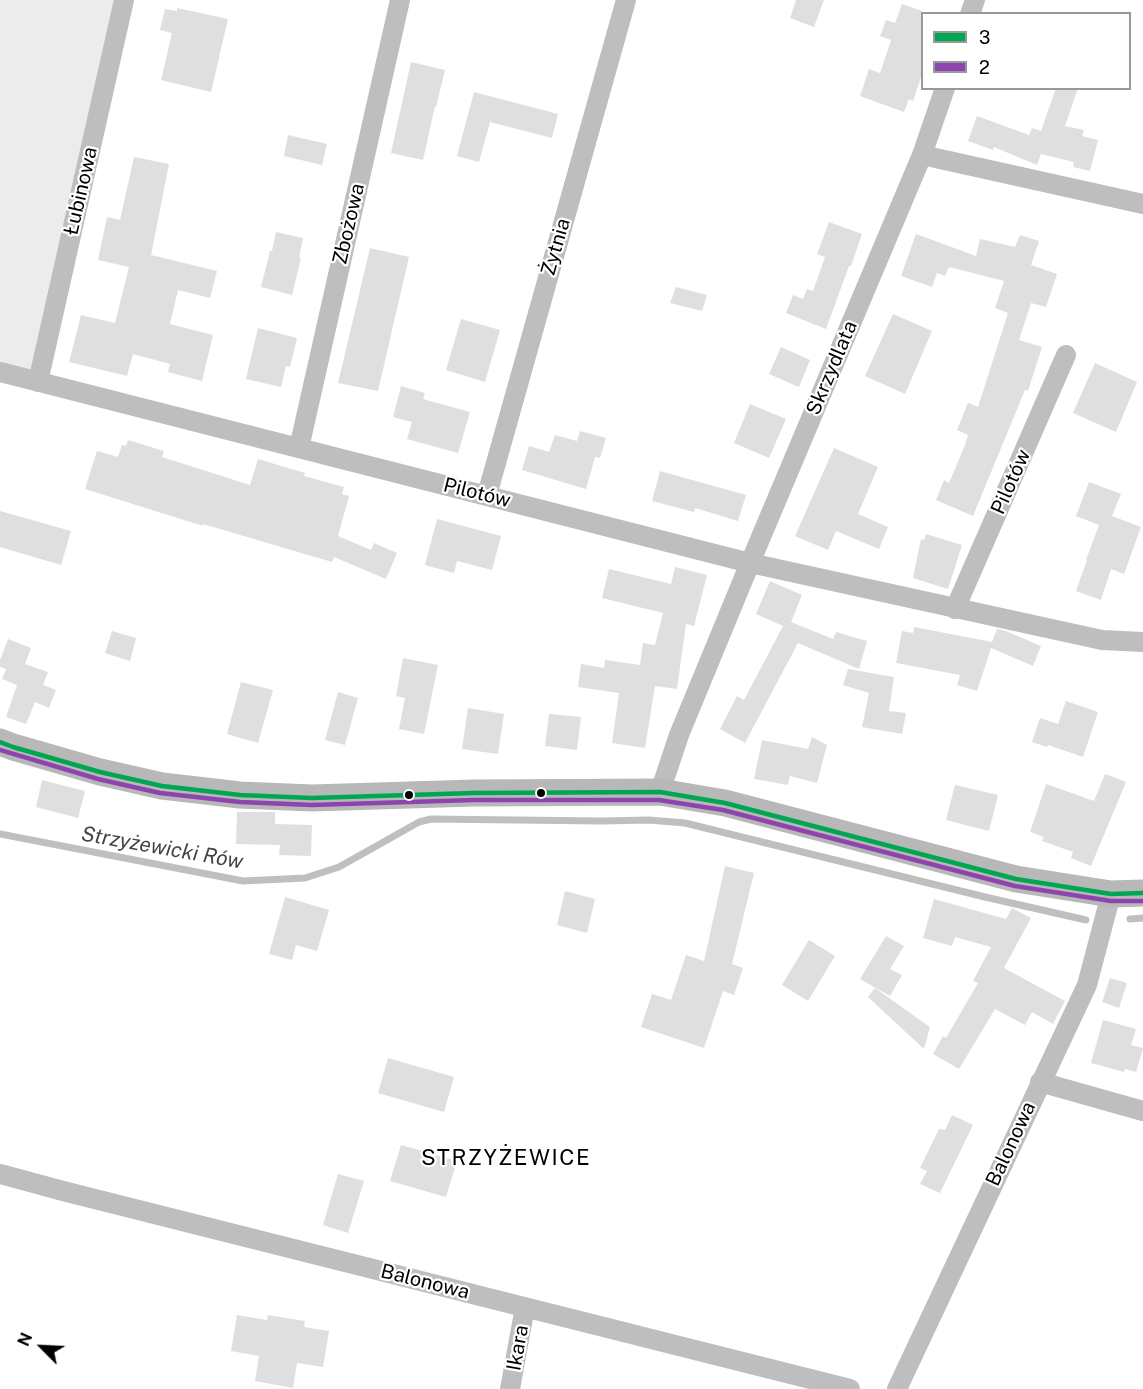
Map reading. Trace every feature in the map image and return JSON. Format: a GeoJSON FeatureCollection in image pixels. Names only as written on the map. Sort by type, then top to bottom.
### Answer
{"type":"FeatureCollection","features":[{"type":"Feature","properties":{"kind":"street","name":"Łubinowa"},"geometry":{"type":"LineString","coordinates":[[38,382],[124,0]]}},
{"type":"Feature","properties":{"kind":"street","name":"Zbożowa"},"geometry":{"type":"LineString","coordinates":[[299,448],[400,0]]}},
{"type":"Feature","properties":{"kind":"street","name":"Żytnia"},"geometry":{"type":"LineString","coordinates":[[487,495],[626,0]]}},
{"type":"Feature","properties":{"kind":"street","name":"Skrzydlata"},"geometry":{"type":"LineString","coordinates":[[660,792],[679,735],[922,154],[944,90]]}},
{"type":"Feature","properties":{"kind":"street"},"geometry":{"type":"LineString","coordinates":[[922,154],[1143,204]]}},
{"type":"Feature","properties":{"kind":"street","name":"Pilotów"},"geometry":{"type":"LineString","coordinates":[[955,609],[1066,356]]}},
{"type":"Feature","properties":{"kind":"street","name":"Pilotów"},"geometry":{"type":"LineString","coordinates":[[0,372],[750,562],[1102,640],[1143,642]]}},
{"type":"Feature","properties":{"kind":"street"},"geometry":{"type":"LineString","coordinates":[[0,742],[100,772],[162,786],[240,795],[312,798],[474,793],[660,792],[724,803],[1016,879],[1111,894],[1143,893]]}},
{"type":"Feature","properties":{"kind":"street","name":"Balonowa"},"geometry":{"type":"LineString","coordinates":[[897,1389],[1087,985],[1111,894]]}},
{"type":"Feature","properties":{"kind":"street"},"geometry":{"type":"LineString","coordinates":[[1040,1083],[1143,1111]]}},
{"type":"Feature","properties":{"kind":"street","name":"Balonowa"},"geometry":{"type":"LineString","coordinates":[[0,1174],[850,1389]]}},
{"type":"Feature","properties":{"kind":"street","name":"Ikara"},"geometry":{"type":"LineString","coordinates":[[510,1389],[525,1307]]}},
{"type":"Feature","properties":{"kind":"shaded area"},"geometry":{"type":"Polygon","coordinates":[[[0,0],[124,0],[38,382],[0,372],[0,0]]]}},
{"type":"Feature","properties":{"kind":"building"},"geometry":{"type":"Polygon","coordinates":[[[796,0],[824,0],[814,27],[790,18],[796,0]]]}},
{"type":"Feature","properties":{"kind":"building"},"geometry":{"type":"Polygon","coordinates":[[[902,4],[922,11],[921,77],[913,101],[909,99],[904,112],[860,96],[869,69],[880,73],[891,40],[880,36],[886,20],[895,23],[902,4]]]}},
{"type":"Feature","properties":{"kind":"building"},"geometry":{"type":"Polygon","coordinates":[[[177,8],[228,19],[211,92],[161,80],[172,33],[160,30],[165,9],[177,11],[177,8]]]}},
{"type":"Feature","properties":{"kind":"building"},"geometry":{"type":"Polygon","coordinates":[[[411,62],[445,70],[423,160],[391,153],[411,62]]]}},
{"type":"Feature","properties":{"kind":"building"},"geometry":{"type":"Polygon","coordinates":[[[1055,90],[1077,90],[1065,126],[1084,130],[1082,136],[1098,140],[1090,171],[1073,167],[1074,162],[1041,154],[1037,165],[994,147],[993,150],[968,141],[977,116],[1029,135],[1032,128],[1041,131],[1055,90]]]}},
{"type":"Feature","properties":{"kind":"building"},"geometry":{"type":"Polygon","coordinates":[[[474,92],[558,114],[552,138],[490,122],[479,162],[457,156],[474,92]]]}},
{"type":"Feature","properties":{"kind":"building"},"geometry":{"type":"Polygon","coordinates":[[[288,135],[327,144],[322,165],[284,156],[288,135]]]}},
{"type":"Feature","properties":{"kind":"building"},"geometry":{"type":"Polygon","coordinates":[[[134,157],[169,164],[151,255],[217,271],[210,298],[178,290],[170,324],[213,335],[202,381],[168,372],[170,364],[133,354],[127,376],[69,362],[81,315],[115,323],[129,267],[98,260],[107,217],[120,220],[134,157]]]}},
{"type":"Feature","properties":{"kind":"building"},"geometry":{"type":"Polygon","coordinates":[[[829,222],[862,234],[826,329],[786,313],[793,295],[803,299],[807,289],[813,291],[825,257],[817,254],[829,222]]]}},
{"type":"Feature","properties":{"kind":"building"},"geometry":{"type":"Polygon","coordinates":[[[276,232],[303,238],[299,258],[301,258],[292,295],[261,287],[276,232]]]}},
{"type":"Feature","properties":{"kind":"building"},"geometry":{"type":"Polygon","coordinates":[[[916,234],[976,256],[980,239],[1015,247],[1020,235],[1039,241],[1031,265],[1057,274],[1046,307],[1031,303],[1019,340],[1042,347],[1028,391],[1025,390],[973,516],[936,500],[944,480],[949,483],[965,445],[968,435],[957,430],[968,403],[978,407],[1008,313],[995,308],[1004,281],[949,267],[945,276],[937,273],[932,287],[901,276],[916,234]]]}},
{"type":"Feature","properties":{"kind":"building"},"geometry":{"type":"Polygon","coordinates":[[[370,248],[409,257],[378,391],[338,383],[370,248]]]}},
{"type":"Feature","properties":{"kind":"building"},"geometry":{"type":"Polygon","coordinates":[[[676,287],[707,295],[702,311],[670,303],[676,287]]]}},
{"type":"Feature","properties":{"kind":"building"},"geometry":{"type":"Polygon","coordinates":[[[893,314],[932,331],[905,394],[865,376],[893,314]]]}},
{"type":"Feature","properties":{"kind":"building"},"geometry":{"type":"Polygon","coordinates":[[[461,319],[500,330],[485,382],[446,370],[461,319]]]}},
{"type":"Feature","properties":{"kind":"building"},"geometry":{"type":"Polygon","coordinates":[[[258,328],[297,338],[290,367],[286,366],[281,387],[246,379],[258,328]]]}},
{"type":"Feature","properties":{"kind":"building"},"geometry":{"type":"Polygon","coordinates":[[[781,347],[810,360],[799,387],[769,374],[781,347]]]}},
{"type":"Feature","properties":{"kind":"building"},"geometry":{"type":"Polygon","coordinates":[[[1095,363],[1137,382],[1116,432],[1073,413],[1095,363]]]}},
{"type":"Feature","properties":{"kind":"building"},"geometry":{"type":"Polygon","coordinates":[[[401,386],[425,393],[423,399],[470,412],[458,453],[407,439],[412,422],[393,417],[401,386]]]}},
{"type":"Feature","properties":{"kind":"building"},"geometry":{"type":"Polygon","coordinates":[[[750,404],[786,419],[769,458],[734,443],[750,404]]]}},
{"type":"Feature","properties":{"kind":"building"},"geometry":{"type":"Polygon","coordinates":[[[580,431],[606,438],[600,458],[595,457],[586,489],[522,470],[529,446],[549,452],[555,435],[577,441],[580,431]]]}},
{"type":"Feature","properties":{"kind":"building"},"geometry":{"type":"Polygon","coordinates":[[[128,440],[164,451],[162,457],[250,485],[258,459],[305,473],[304,476],[344,487],[342,494],[349,496],[338,536],[371,550],[374,543],[397,553],[386,579],[334,557],[332,562],[203,524],[203,526],[85,489],[97,451],[118,457],[122,445],[126,446],[128,440]]]}},
{"type":"Feature","properties":{"kind":"building"},"geometry":{"type":"Polygon","coordinates":[[[834,448],[878,467],[858,514],[888,527],[879,549],[836,531],[828,550],[795,536],[834,448]]]}},
{"type":"Feature","properties":{"kind":"building"},"geometry":{"type":"Polygon","coordinates":[[[660,471],[746,495],[738,521],[695,508],[694,512],[652,501],[660,471]]]}},
{"type":"Feature","properties":{"kind":"building"},"geometry":{"type":"Polygon","coordinates":[[[1089,482],[1121,494],[1112,516],[1141,527],[1124,574],[1111,569],[1101,600],[1076,591],[1099,525],[1076,516],[1089,482]]]}},
{"type":"Feature","properties":{"kind":"building"},"geometry":{"type":"Polygon","coordinates":[[[0,511],[71,531],[61,565],[0,547],[0,511]]]}},
{"type":"Feature","properties":{"kind":"building"},"geometry":{"type":"Polygon","coordinates":[[[437,519],[501,536],[492,570],[457,561],[454,573],[425,565],[437,519]]]}},
{"type":"Feature","properties":{"kind":"building"},"geometry":{"type":"Polygon","coordinates":[[[926,534],[962,545],[948,589],[913,578],[921,539],[924,540],[926,534]]]}},
{"type":"Feature","properties":{"kind":"building"},"geometry":{"type":"Polygon","coordinates":[[[675,567],[707,575],[694,626],[686,624],[677,689],[655,686],[645,748],[612,743],[619,693],[578,687],[581,664],[604,668],[605,660],[640,665],[643,643],[655,645],[663,613],[602,598],[609,569],[671,584],[675,567]]]}},
{"type":"Feature","properties":{"kind":"building"},"geometry":{"type":"Polygon","coordinates":[[[770,581],[802,595],[791,622],[833,639],[836,632],[867,641],[859,669],[798,643],[745,743],[720,729],[737,696],[744,700],[783,626],[756,614],[770,581]]]}},
{"type":"Feature","properties":{"kind":"building"},"geometry":{"type":"Polygon","coordinates":[[[914,627],[992,642],[997,629],[1041,646],[1033,666],[991,648],[977,691],[957,685],[960,675],[896,663],[902,631],[913,633],[914,627]]]}},
{"type":"Feature","properties":{"kind":"building"},"geometry":{"type":"Polygon","coordinates":[[[112,631],[136,638],[130,661],[105,653],[112,631]]]}},
{"type":"Feature","properties":{"kind":"building"},"geometry":{"type":"Polygon","coordinates":[[[8,639],[31,648],[25,664],[48,672],[43,685],[56,690],[49,708],[35,702],[26,724],[6,717],[17,685],[2,679],[6,669],[0,667],[0,660],[8,639]]]}},
{"type":"Feature","properties":{"kind":"building"},"geometry":{"type":"Polygon","coordinates":[[[403,658],[438,665],[424,734],[399,729],[405,698],[396,696],[403,658]]]}},
{"type":"Feature","properties":{"kind":"building"},"geometry":{"type":"Polygon","coordinates":[[[848,669],[894,677],[889,711],[906,713],[902,734],[862,727],[869,693],[843,685],[848,669]]]}},
{"type":"Feature","properties":{"kind":"building"},"geometry":{"type":"Polygon","coordinates":[[[241,682],[273,690],[258,743],[227,734],[241,682]]]}},
{"type":"Feature","properties":{"kind":"building"},"geometry":{"type":"Polygon","coordinates":[[[338,692],[358,698],[345,745],[325,740],[338,692]]]}},
{"type":"Feature","properties":{"kind":"building"},"geometry":{"type":"Polygon","coordinates":[[[1066,701],[1098,712],[1083,757],[1032,742],[1040,718],[1058,724],[1066,701]]]}},
{"type":"Feature","properties":{"kind":"building"},"geometry":{"type":"Polygon","coordinates":[[[468,708],[504,714],[498,754],[462,749],[468,708]]]}},
{"type":"Feature","properties":{"kind":"building"},"geometry":{"type":"Polygon","coordinates":[[[549,714],[581,717],[577,750],[545,746],[549,714]]]}},
{"type":"Feature","properties":{"kind":"building"},"geometry":{"type":"Polygon","coordinates":[[[812,737],[827,745],[817,783],[790,776],[788,785],[754,779],[762,740],[808,749],[812,737]]]}},
{"type":"Feature","properties":{"kind":"building"},"geometry":{"type":"Polygon","coordinates":[[[1105,774],[1126,782],[1091,866],[1071,858],[1073,852],[1042,841],[1044,837],[1030,832],[1046,784],[1094,801],[1105,774]]]}},
{"type":"Feature","properties":{"kind":"building"},"geometry":{"type":"Polygon","coordinates":[[[42,780],[85,791],[78,818],[36,807],[42,780]]]}},
{"type":"Feature","properties":{"kind":"building"},"geometry":{"type":"Polygon","coordinates":[[[955,785],[998,795],[989,831],[946,820],[955,785]]]}},
{"type":"Feature","properties":{"kind":"building"},"geometry":{"type":"Polygon","coordinates":[[[237,812],[275,812],[275,824],[312,825],[311,856],[279,855],[280,845],[236,844],[237,812]]]}},
{"type":"Feature","properties":{"kind":"building"},"geometry":{"type":"Polygon","coordinates":[[[725,866],[754,873],[732,964],[743,968],[734,995],[723,991],[704,1048],[641,1027],[652,994],[671,1000],[686,955],[704,961],[725,866]]]}},
{"type":"Feature","properties":{"kind":"building"},"geometry":{"type":"Polygon","coordinates":[[[565,891],[595,899],[587,933],[557,925],[565,891]]]}},
{"type":"Feature","properties":{"kind":"building"},"geometry":{"type":"Polygon","coordinates":[[[285,897],[329,910],[317,951],[296,945],[292,960],[269,954],[285,897]]]}},
{"type":"Feature","properties":{"kind":"building"},"geometry":{"type":"Polygon","coordinates":[[[934,899],[1006,919],[1012,908],[1031,918],[1004,968],[1065,1001],[1053,1024],[1032,1012],[1025,1025],[995,1009],[959,1069],[933,1054],[943,1036],[946,1038],[978,983],[973,981],[991,947],[955,937],[952,946],[923,938],[934,899]]]}},
{"type":"Feature","properties":{"kind":"building"},"geometry":{"type":"Polygon","coordinates":[[[886,936],[904,946],[890,969],[902,975],[890,996],[860,979],[886,936]]]}},
{"type":"Feature","properties":{"kind":"building"},"geometry":{"type":"Polygon","coordinates":[[[809,940],[835,956],[808,1001],[782,985],[809,940]]]}},
{"type":"Feature","properties":{"kind":"building"},"geometry":{"type":"Polygon","coordinates":[[[1110,978],[1127,983],[1119,1008],[1102,1002],[1110,978]]]}},
{"type":"Feature","properties":{"kind":"building"},"geometry":{"type":"Polygon","coordinates":[[[875,988],[930,1027],[924,1049],[868,997],[875,988]]]}},
{"type":"Feature","properties":{"kind":"building"},"geometry":{"type":"Polygon","coordinates":[[[1103,1020],[1136,1029],[1131,1045],[1143,1048],[1136,1072],[1125,1069],[1124,1072],[1091,1063],[1103,1020]]]}},
{"type":"Feature","properties":{"kind":"building"},"geometry":{"type":"Polygon","coordinates":[[[388,1058],[454,1077],[444,1112],[378,1093],[388,1058]]]}},
{"type":"Feature","properties":{"kind":"building"},"geometry":{"type":"Polygon","coordinates":[[[952,1115],[973,1125],[940,1193],[920,1184],[927,1171],[920,1168],[939,1129],[945,1130],[952,1115]]]}},
{"type":"Feature","properties":{"kind":"building"},"geometry":{"type":"Polygon","coordinates":[[[401,1145],[457,1161],[446,1197],[390,1181],[401,1145]]]}},
{"type":"Feature","properties":{"kind":"building"},"geometry":{"type":"Polygon","coordinates":[[[338,1174],[364,1181],[348,1233],[323,1225],[338,1174]]]}},
{"type":"Feature","properties":{"kind":"building"},"geometry":{"type":"Polygon","coordinates":[[[237,1315],[267,1320],[268,1315],[305,1321],[304,1327],[329,1331],[323,1367],[297,1363],[293,1388],[255,1381],[259,1356],[231,1351],[237,1315]]]}},
{"type":"Feature","properties":{"kind":"waterway","name":"Strzyżewicki Rów"},"geometry":{"type":"LineString","coordinates":[[0,834],[243,881],[305,878],[339,867],[419,822],[431,819],[649,820],[685,823],[1086,920]]}},
{"type":"Feature","properties":{"kind":"waterway","name":"Strzyżewicki Rów"},"geometry":{"type":"LineString","coordinates":[[1130,919],[1143,918]]}},
{"type":"Feature","properties":{"kind":"transit line","name":"3"},"geometry":{"type":"LineString","coordinates":[[0,742],[100,772],[162,786],[240,795],[312,798],[474,793],[660,792],[725,803],[1016,879],[1111,894],[1143,893]]}},
{"type":"Feature","properties":{"kind":"transit line","name":"2"},"geometry":{"type":"LineString","coordinates":[[0,750],[98,779],[160,793],[240,802],[312,805],[474,800],[659,800],[723,810],[1015,886],[1111,901],[1143,901]]}},
{"type":"Feature","properties":{"kind":"district","name":"STRZYŻEWICE"},"geometry":{"type":"Point","coordinates":[506,1158]}}]}
